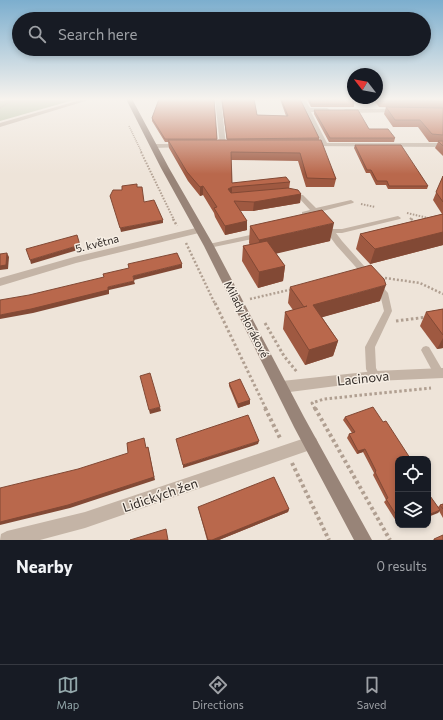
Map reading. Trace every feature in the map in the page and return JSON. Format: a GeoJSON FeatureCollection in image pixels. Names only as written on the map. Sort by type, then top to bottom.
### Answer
{"type":"FeatureCollection","features":[{"type":"Feature","properties":{"kind":"main road","name":"Milady Horákové"},"geometry":{"type":"LineString","coordinates":[[142,124],[209,246],[363,540]]}},
{"type":"Feature","properties":{"kind":"street"},"geometry":{"type":"LineString","coordinates":[[219,124],[219,146],[230,146]]}},
{"type":"Feature","properties":{"kind":"street"},"geometry":{"type":"LineString","coordinates":[[315,124],[325,145]]}},
{"type":"Feature","properties":{"kind":"street"},"geometry":{"type":"LineString","coordinates":[[301,145],[443,145]]}},
{"type":"Feature","properties":{"kind":"street"},"geometry":{"type":"LineString","coordinates":[[154,146],[186,146]]}},
{"type":"Feature","properties":{"kind":"street","name":"5. května"},"geometry":{"type":"LineString","coordinates":[[0,282],[23,274],[200,230]]}},
{"type":"Feature","properties":{"kind":"street","name":"Lacinova"},"geometry":{"type":"LineString","coordinates":[[282,387],[374,376],[441,373]]}},
{"type":"Feature","properties":{"kind":"street","name":"Lidických žen"},"geometry":{"type":"LineString","coordinates":[[7,540],[86,520],[311,443]]}},
{"type":"Feature","properties":{"kind":"lane"},"geometry":{"type":"LineString","coordinates":[[279,195],[301,196],[314,210],[318,221],[331,231],[384,293],[388,311],[370,347],[371,369],[374,376]]}},
{"type":"Feature","properties":{"kind":"lane"},"geometry":{"type":"LineString","coordinates":[[304,213],[351,202]]}},
{"type":"Feature","properties":{"kind":"lane"},"geometry":{"type":"LineString","coordinates":[[331,231],[342,231],[398,218]]}},
{"type":"Feature","properties":{"kind":"lane"},"geometry":{"type":"LineString","coordinates":[[209,246],[263,234]]}},
{"type":"Feature","properties":{"kind":"lane"},"geometry":{"type":"LineString","coordinates":[[426,350],[441,373]]}},
{"type":"Feature","properties":{"kind":"path"},"geometry":{"type":"LineString","coordinates":[[129,124],[178,227]]}},
{"type":"Feature","properties":{"kind":"path"},"geometry":{"type":"LineString","coordinates":[[361,204],[375,207]]}},
{"type":"Feature","properties":{"kind":"path"},"geometry":{"type":"LineString","coordinates":[[407,213],[434,220]]}},
{"type":"Feature","properties":{"kind":"path"},"geometry":{"type":"LineString","coordinates":[[410,218],[418,224],[411,226]]}},
{"type":"Feature","properties":{"kind":"path"},"geometry":{"type":"LineString","coordinates":[[186,242],[279,436]]}},
{"type":"Feature","properties":{"kind":"path"},"geometry":{"type":"LineString","coordinates":[[367,274],[398,281],[420,283],[443,294]]}},
{"type":"Feature","properties":{"kind":"path"},"geometry":{"type":"LineString","coordinates":[[250,299],[296,288]]}},
{"type":"Feature","properties":{"kind":"path"},"geometry":{"type":"LineString","coordinates":[[247,293],[254,305]]}},
{"type":"Feature","properties":{"kind":"path"},"geometry":{"type":"LineString","coordinates":[[383,322],[428,317]]}},
{"type":"Feature","properties":{"kind":"path"},"geometry":{"type":"LineString","coordinates":[[262,318],[296,372],[303,373]]}},
{"type":"Feature","properties":{"kind":"path"},"geometry":{"type":"LineString","coordinates":[[390,540],[312,402],[324,399],[435,387]]}},
{"type":"Feature","properties":{"kind":"path"},"geometry":{"type":"LineString","coordinates":[[295,470],[329,540]]}},
{"type":"Feature","properties":{"kind":"building"},"geometry":{"type":"Polygon","coordinates":[[[156,124],[216,124],[217,139],[165,139],[156,124]]]}},
{"type":"Feature","properties":{"kind":"building"},"geometry":{"type":"Polygon","coordinates":[[[225,124],[312,124],[319,138],[227,139],[225,124]]]}},
{"type":"Feature","properties":{"kind":"building"},"geometry":{"type":"Polygon","coordinates":[[[322,124],[366,124],[369,129],[388,129],[395,138],[330,138],[322,124]]]}},
{"type":"Feature","properties":{"kind":"building"},"geometry":{"type":"Polygon","coordinates":[[[424,124],[443,124],[443,135],[432,134],[424,124]]]}},
{"type":"Feature","properties":{"kind":"building"},"geometry":{"type":"Polygon","coordinates":[[[168,140],[321,140],[336,179],[307,178],[300,153],[231,152],[232,183],[286,177],[290,182],[232,187],[228,189],[231,193],[288,188],[298,190],[301,194],[254,202],[234,201],[247,221],[225,226],[214,208],[217,207],[203,186],[200,187],[187,172],[168,140]]]}},
{"type":"Feature","properties":{"kind":"building"},"geometry":{"type":"Polygon","coordinates":[[[438,141],[443,141],[443,146],[438,141]]]}},
{"type":"Feature","properties":{"kind":"building"},"geometry":{"type":"Polygon","coordinates":[[[355,145],[401,145],[428,186],[389,186],[387,181],[377,181],[371,170],[367,170],[355,145]]]}},
{"type":"Feature","properties":{"kind":"building"},"geometry":{"type":"Polygon","coordinates":[[[443,176],[443,202],[436,192],[443,176]]]}},
{"type":"Feature","properties":{"kind":"building"},"geometry":{"type":"Polygon","coordinates":[[[137,184],[137,187],[142,187],[144,202],[154,200],[163,220],[120,228],[110,196],[113,190],[122,190],[122,186],[137,184]]]}},
{"type":"Feature","properties":{"kind":"building"},"geometry":{"type":"Polygon","coordinates":[[[322,210],[334,223],[259,240],[250,226],[322,210]]]}},
{"type":"Feature","properties":{"kind":"building"},"geometry":{"type":"Polygon","coordinates":[[[443,214],[443,232],[375,249],[360,234],[443,214]]]}},
{"type":"Feature","properties":{"kind":"building"},"geometry":{"type":"Polygon","coordinates":[[[77,235],[80,245],[30,260],[26,249],[77,235]]]}},
{"type":"Feature","properties":{"kind":"building"},"geometry":{"type":"Polygon","coordinates":[[[267,241],[285,266],[259,272],[243,246],[267,241]]]}},
{"type":"Feature","properties":{"kind":"building"},"geometry":{"type":"Polygon","coordinates":[[[7,253],[6,265],[0,266],[0,254],[7,253]]]}},
{"type":"Feature","properties":{"kind":"building"},"geometry":{"type":"Polygon","coordinates":[[[177,253],[182,264],[133,276],[134,281],[108,287],[108,290],[0,315],[0,300],[29,295],[104,277],[103,274],[129,268],[128,264],[177,253]]]}},
{"type":"Feature","properties":{"kind":"building"},"geometry":{"type":"Polygon","coordinates":[[[371,265],[384,279],[386,285],[313,305],[338,341],[309,350],[285,312],[304,307],[290,287],[371,265]]]}},
{"type":"Feature","properties":{"kind":"building"},"geometry":{"type":"Polygon","coordinates":[[[443,309],[443,335],[426,312],[443,309]]]}},
{"type":"Feature","properties":{"kind":"building"},"geometry":{"type":"Polygon","coordinates":[[[150,373],[160,407],[149,410],[140,376],[150,373]]]}},
{"type":"Feature","properties":{"kind":"building"},"geometry":{"type":"Polygon","coordinates":[[[240,379],[250,400],[238,404],[229,383],[240,379]]]}},
{"type":"Feature","properties":{"kind":"building"},"geometry":{"type":"Polygon","coordinates":[[[373,407],[383,422],[386,421],[409,456],[395,456],[395,513],[386,499],[388,498],[365,449],[358,451],[349,434],[355,432],[345,417],[373,407]]]}},
{"type":"Feature","properties":{"kind":"building"},"geometry":{"type":"Polygon","coordinates":[[[248,415],[259,441],[183,465],[176,439],[248,415]]]}},
{"type":"Feature","properties":{"kind":"building"},"geometry":{"type":"Polygon","coordinates":[[[144,438],[146,448],[148,447],[154,477],[68,505],[0,522],[0,488],[78,469],[128,453],[127,443],[144,438]]]}},
{"type":"Feature","properties":{"kind":"building"},"geometry":{"type":"Polygon","coordinates":[[[274,477],[289,509],[212,540],[208,540],[198,507],[274,477]]]}},
{"type":"Feature","properties":{"kind":"building"},"geometry":{"type":"Polygon","coordinates":[[[431,497],[440,510],[431,514],[431,497]]]}},
{"type":"Feature","properties":{"kind":"building"},"geometry":{"type":"Polygon","coordinates":[[[166,529],[168,540],[130,540],[166,529]]]}},
{"type":"Feature","properties":{"kind":"building"},"geometry":{"type":"Polygon","coordinates":[[[443,535],[443,540],[434,540],[434,539],[443,535]]]}}]}
